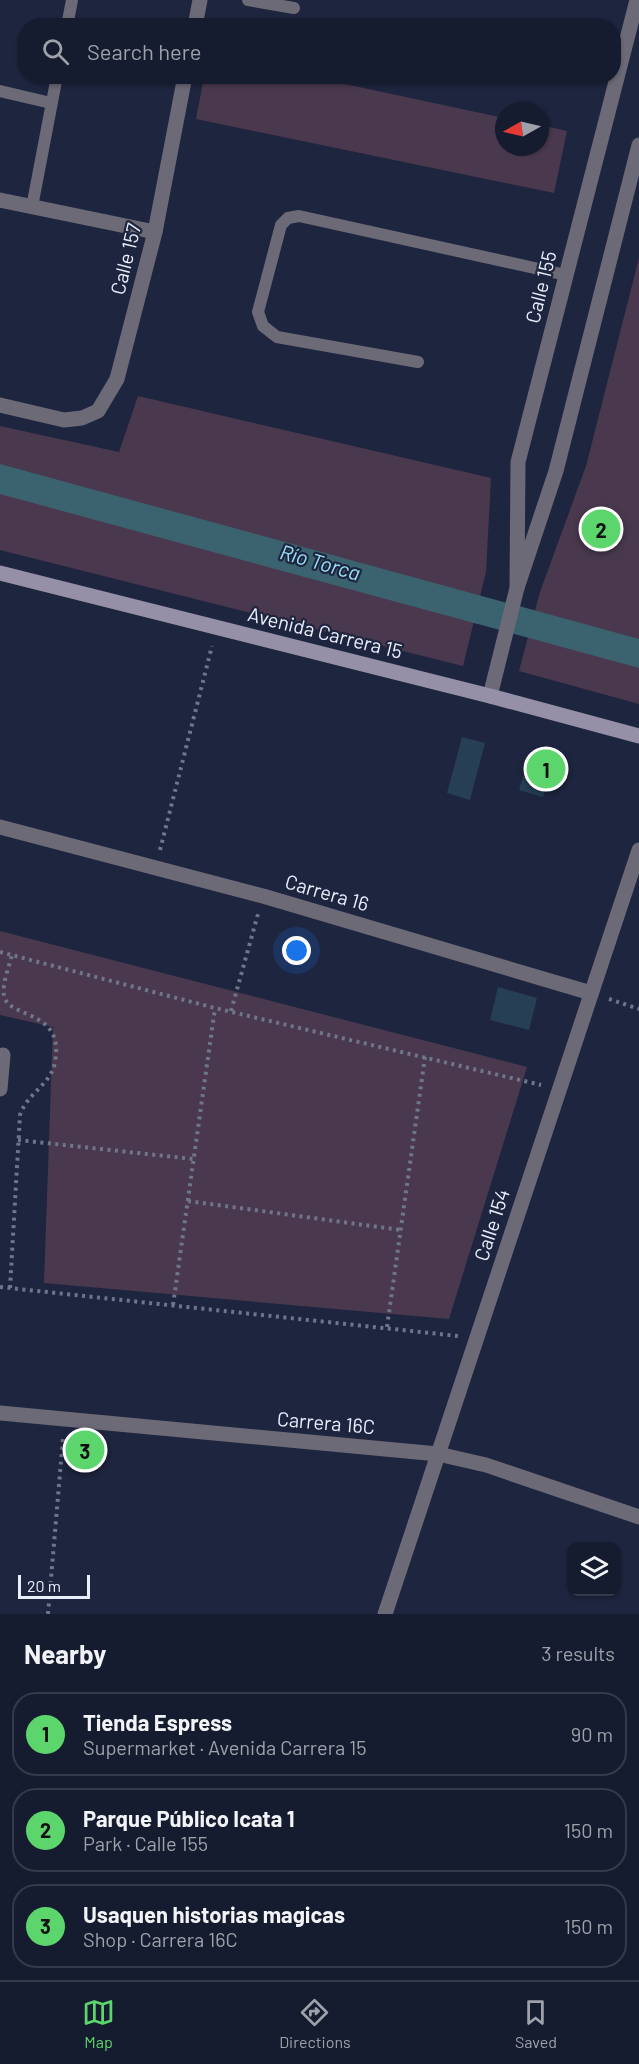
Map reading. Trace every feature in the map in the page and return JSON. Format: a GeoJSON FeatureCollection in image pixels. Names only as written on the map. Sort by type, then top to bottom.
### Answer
{"type":"FeatureCollection","features":[{"type":"Feature","properties":{"kind":"street"},"geometry":{"type":"LineString","coordinates":[[197,18],[200,0]]}},
{"type":"Feature","properties":{"kind":"street","name":"Calle 155"},"geometry":{"type":"LineString","coordinates":[[621,62],[637,0]]}},
{"type":"Feature","properties":{"kind":"street","name":"Calle 157"},"geometry":{"type":"LineString","coordinates":[[0,405],[64,420],[82,418],[98,411],[117,379],[155,232],[183,84]]}},
{"type":"Feature","properties":{"kind":"street","name":"Calle 155"},"geometry":{"type":"LineString","coordinates":[[517,588],[518,462],[615,84]]}},
{"type":"Feature","properties":{"kind":"street","name":"Calle 155"},"geometry":{"type":"LineString","coordinates":[[490,696],[517,588],[556,471],[639,145]]}},
{"type":"Feature","properties":{"kind":"street"},"geometry":{"type":"LineString","coordinates":[[0,200],[155,232]]}},
{"type":"Feature","properties":{"kind":"street","name":"Avenida Carrera 15"},"geometry":{"type":"LineString","coordinates":[[0,573],[490,696],[639,736]]}},
{"type":"Feature","properties":{"kind":"street","name":"Carrera 16"},"geometry":{"type":"LineString","coordinates":[[0,827],[263,896],[591,993]]}},
{"type":"Feature","properties":{"kind":"street","name":"Calle 154"},"geometry":{"type":"LineString","coordinates":[[385,1614],[639,850]]}},
{"type":"Feature","properties":{"kind":"street"},"geometry":{"type":"LineString","coordinates":[[0,1089],[3,1054]]}},
{"type":"Feature","properties":{"kind":"street","name":"Carrera 16C"},"geometry":{"type":"LineString","coordinates":[[0,1413],[438,1454],[486,1465],[639,1517]]}},
{"type":"Feature","properties":{"kind":"lane"},"geometry":{"type":"LineString","coordinates":[[69,18],[72,0]]}},
{"type":"Feature","properties":{"kind":"lane"},"geometry":{"type":"LineString","coordinates":[[248,0],[294,8]]}},
{"type":"Feature","properties":{"kind":"lane"},"geometry":{"type":"LineString","coordinates":[[32,207],[55,84]]}},
{"type":"Feature","properties":{"kind":"lane"},"geometry":{"type":"LineString","coordinates":[[0,92],[51,103]]}},
{"type":"Feature","properties":{"kind":"lane"},"geometry":{"type":"LineString","coordinates":[[418,362],[277,338],[264,327],[258,312],[281,225],[288,218],[299,216],[566,275]]}},
{"type":"Feature","properties":{"kind":"path"},"geometry":{"type":"LineString","coordinates":[[156,868],[212,646]]}},
{"type":"Feature","properties":{"kind":"path"},"geometry":{"type":"LineString","coordinates":[[231,1011],[263,896]]}},
{"type":"Feature","properties":{"kind":"path"},"geometry":{"type":"LineString","coordinates":[[0,952],[214,1008],[559,1089]]}},
{"type":"Feature","properties":{"kind":"path"},"geometry":{"type":"LineString","coordinates":[[10,1288],[20,1115],[22,1107],[45,1083],[52,1072],[56,1055],[54,1038],[50,1029],[38,1017],[13,1007],[4,997],[12,955]]}},
{"type":"Feature","properties":{"kind":"path"},"geometry":{"type":"LineString","coordinates":[[591,993],[639,1009]]}},
{"type":"Feature","properties":{"kind":"path"},"geometry":{"type":"LineString","coordinates":[[173,1305],[214,1008]]}},
{"type":"Feature","properties":{"kind":"path"},"geometry":{"type":"LineString","coordinates":[[387,1327],[425,1057]]}},
{"type":"Feature","properties":{"kind":"path"},"geometry":{"type":"LineString","coordinates":[[18,1140],[194,1159]]}},
{"type":"Feature","properties":{"kind":"path"},"geometry":{"type":"LineString","coordinates":[[188,1201],[400,1230]]}},
{"type":"Feature","properties":{"kind":"path"},"geometry":{"type":"LineString","coordinates":[[0,1287],[476,1338]]}},
{"type":"Feature","properties":{"kind":"path"},"geometry":{"type":"LineString","coordinates":[[48,1614],[64,1420]]}},
{"type":"Feature","properties":{"kind":"shaded area"},"geometry":{"type":"Polygon","coordinates":[[[203,84],[345,84],[495,116],[495,156],[549,156],[549,127],[567,131],[554,193],[196,119],[203,84]]]}},
{"type":"Feature","properties":{"kind":"shaded area"},"geometry":{"type":"Polygon","coordinates":[[[639,258],[639,704],[519,671],[540,592],[586,466],[639,258]]]}},
{"type":"Feature","properties":{"kind":"shaded area"},"geometry":{"type":"Polygon","coordinates":[[[138,396],[491,478],[486,572],[463,666],[0,550],[0,426],[119,452],[138,396]]]}},
{"type":"Feature","properties":{"kind":"shaded area"},"geometry":{"type":"Polygon","coordinates":[[[0,931],[527,1067],[449,1319],[44,1283],[53,1027],[0,1015],[0,931]]]}},
{"type":"Feature","properties":{"kind":"water","name":"Río Torca"},"geometry":{"type":"Polygon","coordinates":[[[0,464],[639,639],[639,668],[0,494],[0,464]]]}},
{"type":"Feature","properties":{"kind":"building"},"geometry":{"type":"Polygon","coordinates":[[[462,737],[485,743],[470,800],[447,793],[462,737]]]}},
{"type":"Feature","properties":{"kind":"building"},"geometry":{"type":"Polygon","coordinates":[[[529,756],[553,764],[543,797],[519,790],[529,756]]]}},
{"type":"Feature","properties":{"kind":"building"},"geometry":{"type":"Polygon","coordinates":[[[498,987],[537,998],[529,1030],[490,1020],[498,987]]]}},
{"type":"Feature","properties":{"kind":"place","name":"Parque Público Icata 1"},"geometry":{"type":"Point","coordinates":[601,529]}},
{"type":"Feature","properties":{"kind":"place","name":"Tienda Espress"},"geometry":{"type":"Point","coordinates":[546,769]}},
{"type":"Feature","properties":{"kind":"place","name":"Usaquen historias magicas"},"geometry":{"type":"Point","coordinates":[85,1450]}}]}
